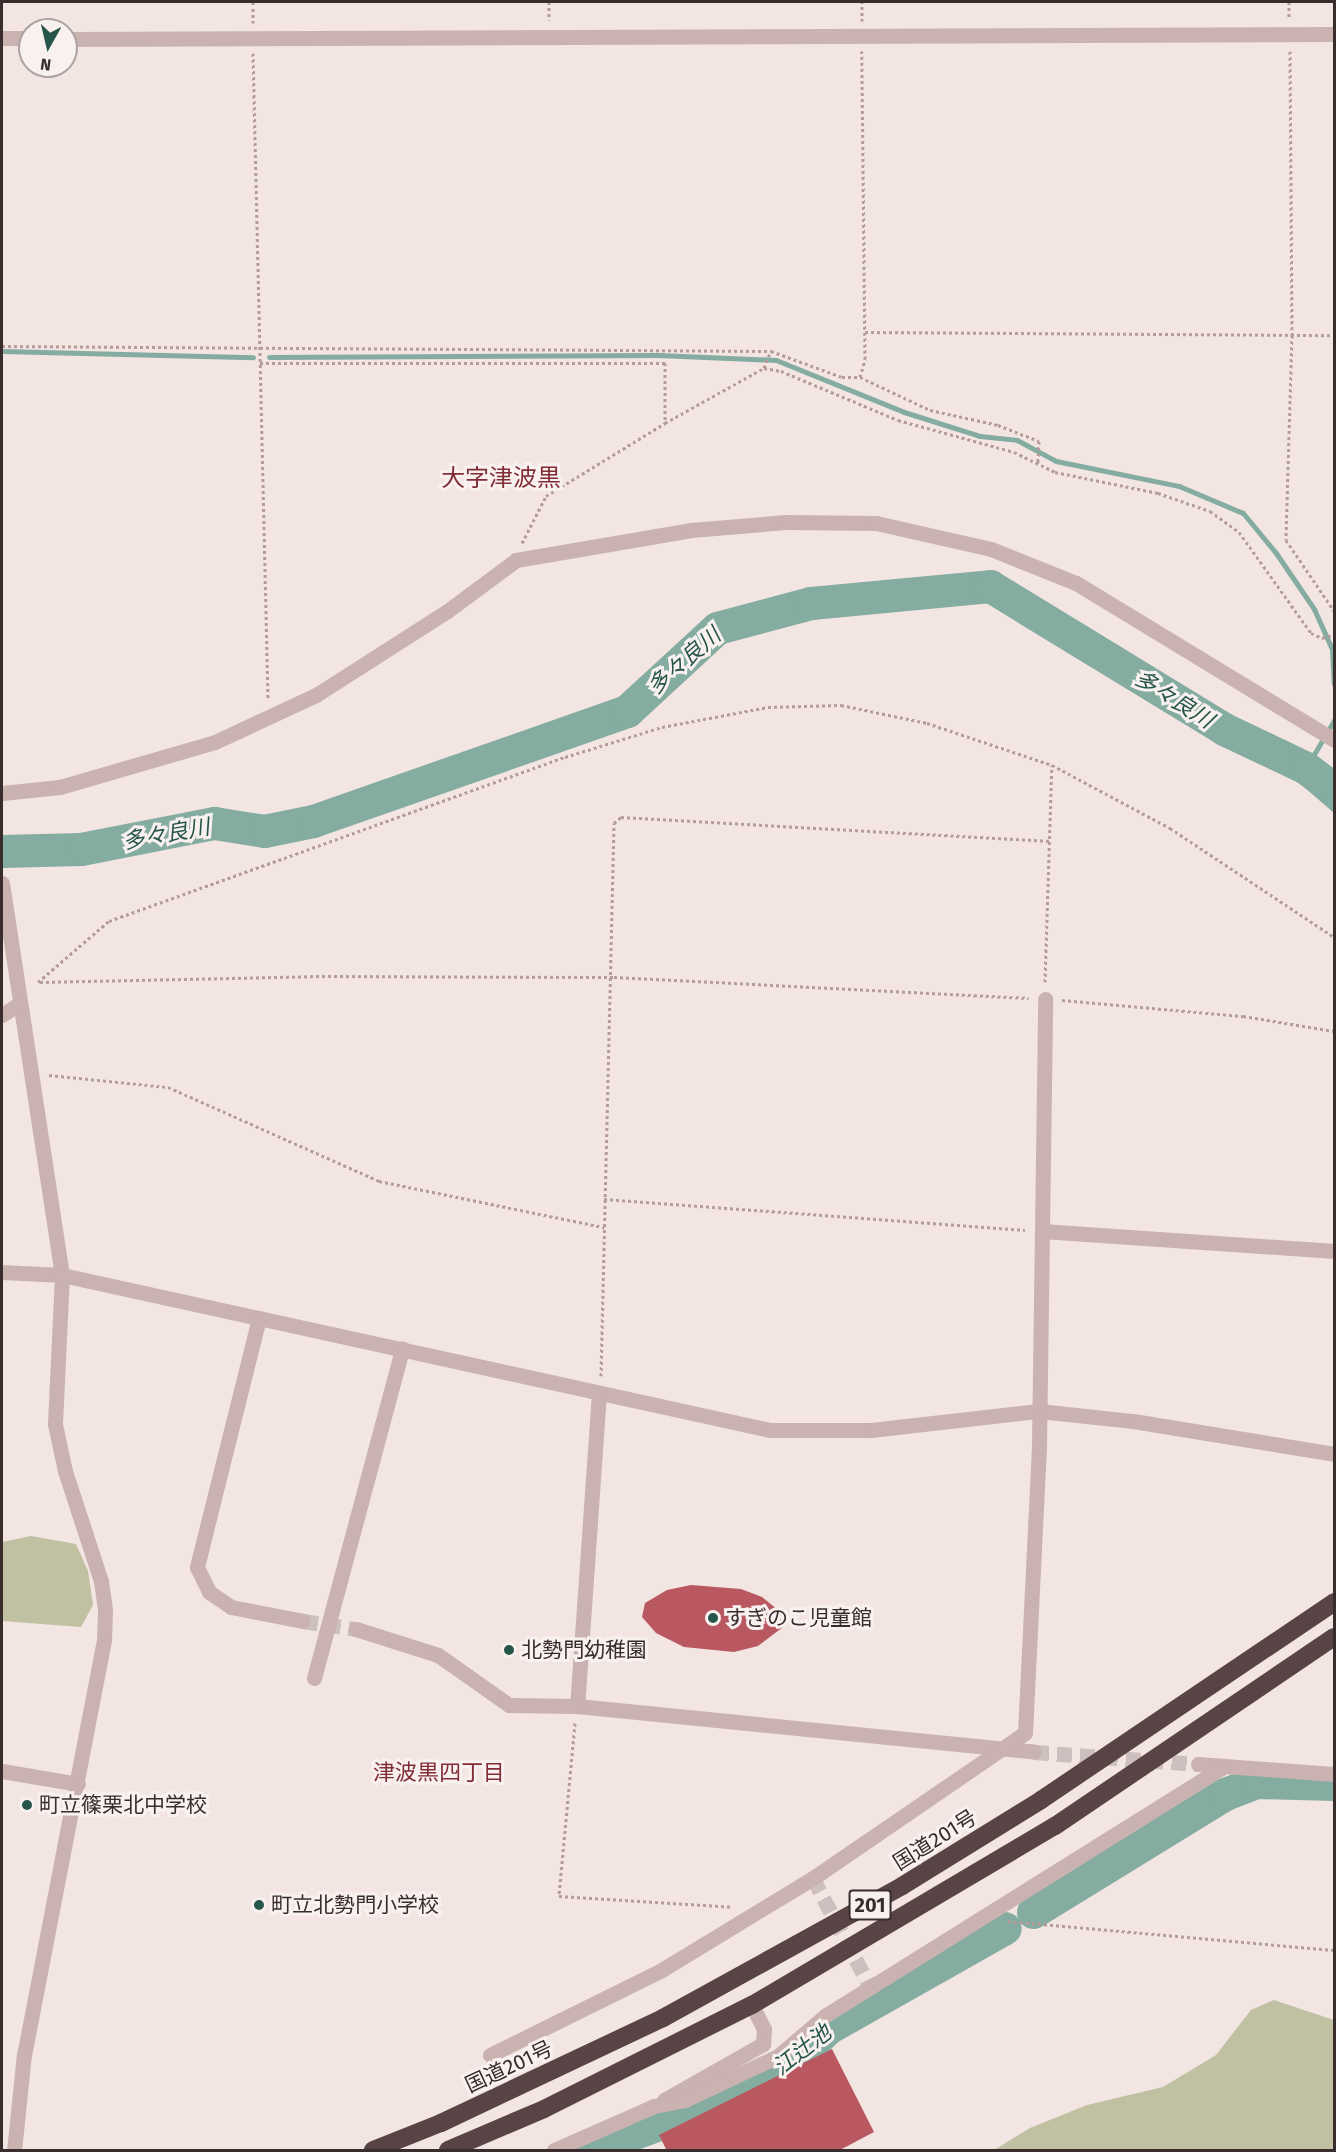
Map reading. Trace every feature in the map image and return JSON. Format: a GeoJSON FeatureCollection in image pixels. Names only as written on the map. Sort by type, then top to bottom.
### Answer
{"type":"FeatureCollection","features":[{"type":"Feature","properties":{"kind":"highway","name":"国道201号"},"geometry":{"type":"LineString","coordinates":[[373,2151],[441,2123],[663,2018],[902,1887],[1041,1800],[1335,1602]]}},
{"type":"Feature","properties":{"kind":"highway","name":"201"},"geometry":{"type":"LineString","coordinates":[[448,2151],[544,2109],[752,2005],[1055,1826],[1335,1638]]}},
{"type":"Feature","properties":{"kind":"street"},"geometry":{"type":"LineString","coordinates":[[78,39],[862,34],[1335,34]]}},
{"type":"Feature","properties":{"kind":"street"},"geometry":{"type":"LineString","coordinates":[[2,38],[18,38]]}},
{"type":"Feature","properties":{"kind":"street"},"geometry":{"type":"LineString","coordinates":[[2,794],[71,784],[215,742],[316,695],[446,612],[516,560],[691,530],[786,522],[876,523],[991,549],[1076,584],[1335,740]]}},
{"type":"Feature","properties":{"kind":"street"},"geometry":{"type":"LineString","coordinates":[[2,883],[5,922],[62,1275],[55,1424],[65,1471],[101,1581],[105,1611],[104,1640],[78,1784],[24,2054],[14,2151]]}},
{"type":"Feature","properties":{"kind":"street"},"geometry":{"type":"LineString","coordinates":[[490,2055],[660,1971],[762,1909],[1007,1749],[1025,1733],[1039,1411],[1045,999]]}},
{"type":"Feature","properties":{"kind":"street"},"geometry":{"type":"LineString","coordinates":[[2,1015],[19,1004]]}},
{"type":"Feature","properties":{"kind":"street"},"geometry":{"type":"LineString","coordinates":[[1042,1232],[1335,1251]]}},
{"type":"Feature","properties":{"kind":"street"},"geometry":{"type":"LineString","coordinates":[[2,1272],[62,1275],[770,1431],[814,1433],[1039,1411],[1133,1421],[1335,1454]]}},
{"type":"Feature","properties":{"kind":"street"},"geometry":{"type":"LineString","coordinates":[[259,1318],[198,1568],[209,1592],[231,1607],[303,1621]]}},
{"type":"Feature","properties":{"kind":"street"},"geometry":{"type":"LineString","coordinates":[[314,1678],[402,1349]]}},
{"type":"Feature","properties":{"kind":"street"},"geometry":{"type":"LineString","coordinates":[[577,1706],[599,1393]]}},
{"type":"Feature","properties":{"kind":"street"},"geometry":{"type":"LineString","coordinates":[[356,1629],[438,1655],[509,1705],[577,1706],[1034,1752]]}},
{"type":"Feature","properties":{"kind":"street"},"geometry":{"type":"LineString","coordinates":[[1198,1764],[1222,1768],[1335,1774]]}},
{"type":"Feature","properties":{"kind":"street"},"geometry":{"type":"LineString","coordinates":[[654,2106],[685,2100],[778,2056],[825,2015],[1222,1768]]}},
{"type":"Feature","properties":{"kind":"street"},"geometry":{"type":"LineString","coordinates":[[2,1771],[78,1784]]}},
{"type":"Feature","properties":{"kind":"street"},"geometry":{"type":"LineString","coordinates":[[554,2151],[654,2106],[763,2043],[764,2029],[752,2005]]}},
{"type":"Feature","properties":{"kind":"path"},"geometry":{"type":"LineString","coordinates":[[253,2],[258,349],[268,717]]}},
{"type":"Feature","properties":{"kind":"path"},"geometry":{"type":"LineString","coordinates":[[860,377],[865,359],[862,34]]}},
{"type":"Feature","properties":{"kind":"path"},"geometry":{"type":"LineString","coordinates":[[1290,34],[1292,335],[1286,540],[1335,610]]}},
{"type":"Feature","properties":{"kind":"path"},"geometry":{"type":"LineString","coordinates":[[865,332],[1335,335]]}},
{"type":"Feature","properties":{"kind":"path"},"geometry":{"type":"LineString","coordinates":[[2,345],[770,353],[842,377],[860,377],[930,410],[998,425],[1039,441],[1041,449],[1038,462]]}},
{"type":"Feature","properties":{"kind":"path"},"geometry":{"type":"LineString","coordinates":[[764,368],[770,353]]}},
{"type":"Feature","properties":{"kind":"path"},"geometry":{"type":"LineString","coordinates":[[260,363],[665,363],[665,423]]}},
{"type":"Feature","properties":{"kind":"path"},"geometry":{"type":"LineString","coordinates":[[516,560],[546,496],[665,423],[764,368],[781,371],[898,420],[1014,452],[1055,472],[1158,493],[1210,511],[1239,532],[1311,633],[1322,638],[1334,634]]}},
{"type":"Feature","properties":{"kind":"path"},"geometry":{"type":"LineString","coordinates":[[38,982],[109,921],[565,757],[662,727],[768,707],[841,705],[927,723],[1052,765],[1170,828],[1335,937]]}},
{"type":"Feature","properties":{"kind":"path"},"geometry":{"type":"LineString","coordinates":[[1045,999],[1052,765]]}},
{"type":"Feature","properties":{"kind":"path"},"geometry":{"type":"LineString","coordinates":[[599,1393],[604,1199],[614,977],[614,823],[621,817],[1050,841]]}},
{"type":"Feature","properties":{"kind":"path"},"geometry":{"type":"LineString","coordinates":[[17,986],[38,982],[322,976],[614,977],[1045,999],[1243,1016],[1335,1031]]}},
{"type":"Feature","properties":{"kind":"path"},"geometry":{"type":"LineString","coordinates":[[31,1074],[168,1087],[379,1181],[604,1227]]}},
{"type":"Feature","properties":{"kind":"path"},"geometry":{"type":"LineString","coordinates":[[604,1199],[1042,1232]]}},
{"type":"Feature","properties":{"kind":"path"},"geometry":{"type":"LineString","coordinates":[[577,1706],[559,1896],[762,1909]]}},
{"type":"Feature","properties":{"kind":"path"},"geometry":{"type":"LineString","coordinates":[[977,1919],[1335,1950]]}},
{"type":"Feature","properties":{"kind":"shaded area"},"geometry":{"type":"Polygon","coordinates":[[[1292,747],[1334,782],[1334,813],[1282,768],[1292,747]]]}},
{"type":"Feature","properties":{"kind":"shaded area"},"geometry":{"type":"Polygon","coordinates":[[[31,1536],[76,1544],[88,1571],[93,1605],[81,1627],[2,1621],[2,1542],[31,1536]]]}},
{"type":"Feature","properties":{"kind":"shaded area"},"geometry":{"type":"Polygon","coordinates":[[[1274,2000],[1334,2020],[1334,2150],[994,2150],[1030,2128],[1087,2105],[1163,2087],[1216,2055],[1251,2010],[1274,2000]]]}},
{"type":"Feature","properties":{"kind":"building","name":"すぎのこ児童館"},"geometry":{"type":"Polygon","coordinates":[[[691,1585],[741,1589],[762,1597],[778,1610],[783,1627],[758,1646],[734,1652],[684,1647],[656,1633],[642,1617],[645,1603],[667,1590],[691,1585]]]}},
{"type":"Feature","properties":{"kind":"building"},"geometry":{"type":"Polygon","coordinates":[[[832,2049],[874,2132],[838,2151],[667,2151],[659,2135],[832,2049]]]}},
{"type":"Feature","properties":{"kind":"waterway"},"geometry":{"type":"LineString","coordinates":[[2,351],[253,357]]}},
{"type":"Feature","properties":{"kind":"waterway"},"geometry":{"type":"LineString","coordinates":[[269,357],[658,355],[776,360],[904,412],[980,436],[1017,440],[1056,461],[1179,486],[1243,513],[1276,553],[1314,609],[1332,649],[1334,684]]}},
{"type":"Feature","properties":{"kind":"waterway","name":"多々良川"},"geometry":{"type":"LineString","coordinates":[[2,851],[81,849],[214,823],[264,831],[313,821],[627,711],[717,628],[811,603],[990,586],[1224,729],[1306,768],[1334,789]]}},
{"type":"Feature","properties":{"kind":"waterway"},"geometry":{"type":"LineString","coordinates":[[1306,768],[1334,720]]}},
{"type":"Feature","properties":{"kind":"waterway","name":"江辻池"},"geometry":{"type":"LineString","coordinates":[[1033,1912],[1225,1794],[1257,1782],[1334,1784]]}},
{"type":"Feature","properties":{"kind":"waterway","name":"江辻池"},"geometry":{"type":"LineString","coordinates":[[588,2150],[700,2109],[786,2068],[828,2028],[1005,1928]]}},
{"type":"Feature","properties":{"kind":"tunnel"},"geometry":{"type":"LineString","coordinates":[[303,1621],[356,1629]]}},
{"type":"Feature","properties":{"kind":"tunnel"},"geometry":{"type":"LineString","coordinates":[[1034,1752],[1198,1764]]}},
{"type":"Feature","properties":{"kind":"tunnel"},"geometry":{"type":"LineString","coordinates":[[813,1878],[871,1988]]}},
{"type":"Feature","properties":{"kind":"place","name":"すぎのこ児童館"},"geometry":{"type":"Point","coordinates":[713,1618]}},
{"type":"Feature","properties":{"kind":"place","name":"北勢門幼稚園"},"geometry":{"type":"Point","coordinates":[509,1650]}},
{"type":"Feature","properties":{"kind":"place","name":"町立篠栗北中学校"},"geometry":{"type":"Point","coordinates":[27,1805]}},
{"type":"Feature","properties":{"kind":"place","name":"町立北勢門小学校"},"geometry":{"type":"Point","coordinates":[259,1905]}},
{"type":"Feature","properties":{"kind":"district","name":"大字津波黒"},"geometry":{"type":"Point","coordinates":[501,479]}},
{"type":"Feature","properties":{"kind":"district","name":"津波黒四丁目"},"geometry":{"type":"Point","coordinates":[439,1773]}}]}
